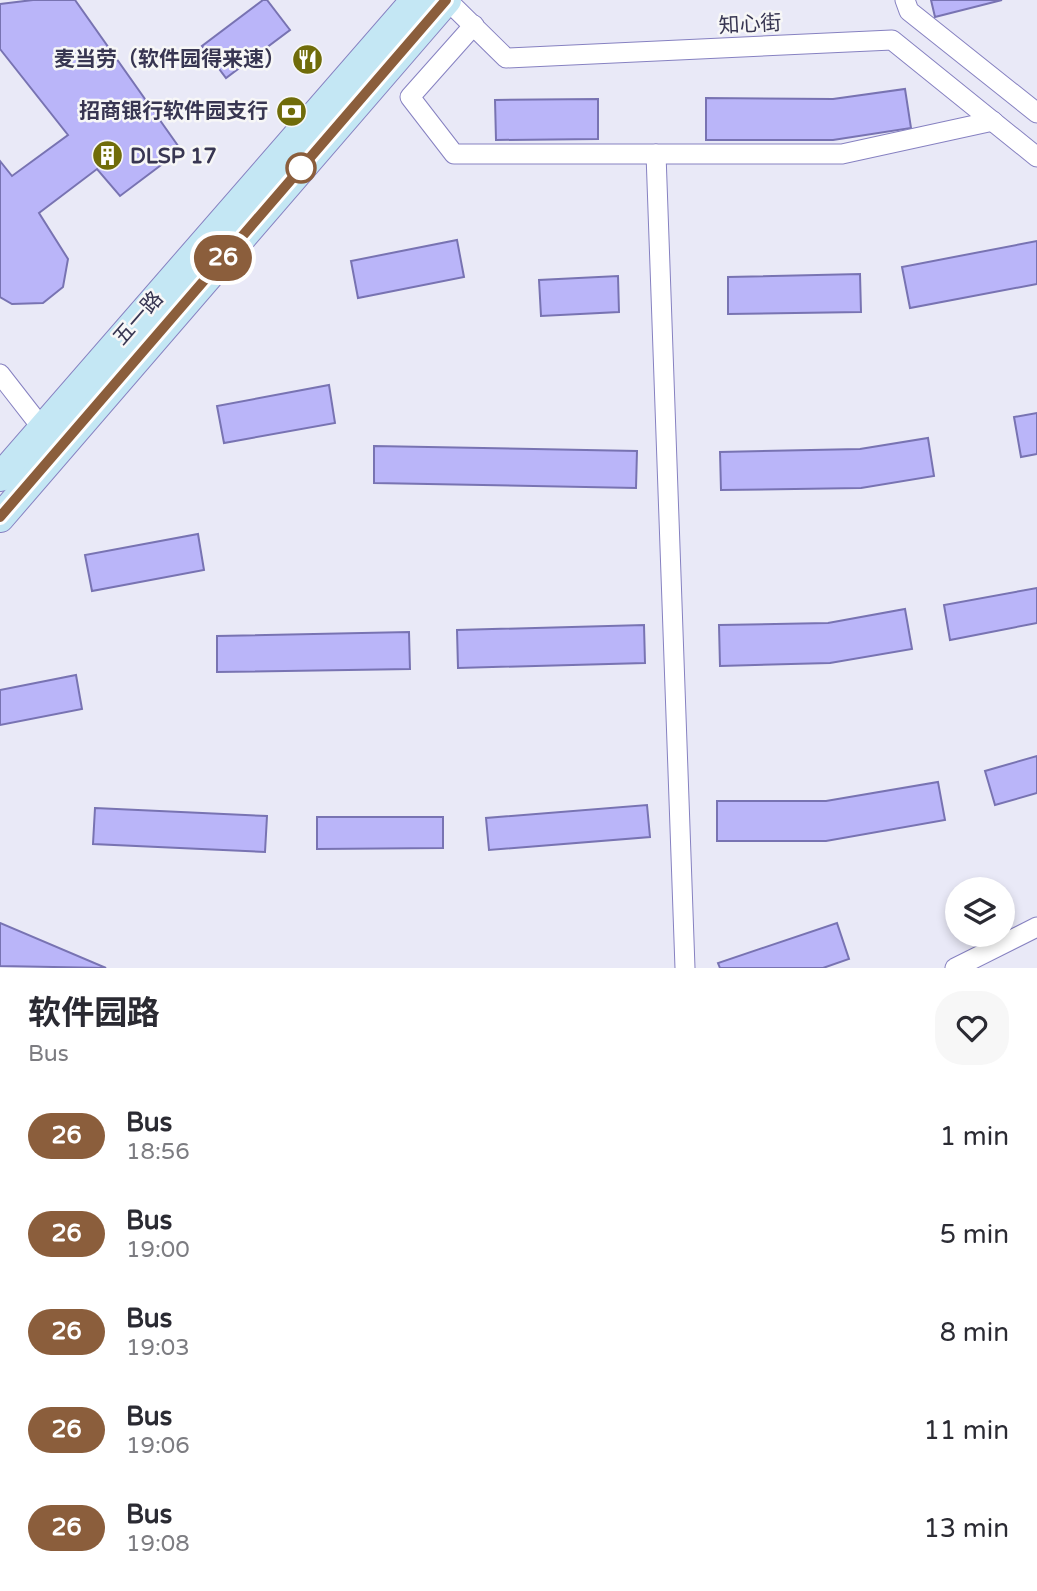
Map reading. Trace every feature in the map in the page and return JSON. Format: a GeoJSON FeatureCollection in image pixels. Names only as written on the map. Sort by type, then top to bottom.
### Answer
{"type":"FeatureCollection","features":[{"type":"Feature","properties":{"kind":"main road","name":"五一路"},"geometry":{"type":"LineString","coordinates":[[0,477],[415,0]]}},
{"type":"Feature","properties":{"kind":"main road","name":"五一路"},"geometry":{"type":"LineString","coordinates":[[0,518],[447,0]]}},
{"type":"Feature","properties":{"kind":"street","name":"知心街"},"geometry":{"type":"LineString","coordinates":[[447,0],[506,58],[892,40],[1037,157]]}},
{"type":"Feature","properties":{"kind":"street"},"geometry":{"type":"LineString","coordinates":[[905,0],[909,11],[1037,114]]}},
{"type":"Feature","properties":{"kind":"street"},"geometry":{"type":"LineString","coordinates":[[474,25],[411,97],[454,154],[842,154],[992,121]]}},
{"type":"Feature","properties":{"kind":"street"},"geometry":{"type":"LineString","coordinates":[[656,154],[685,968]]}},
{"type":"Feature","properties":{"kind":"street"},"geometry":{"type":"LineString","coordinates":[[0,374],[7,398],[42,428],[53,454]]}},
{"type":"Feature","properties":{"kind":"street"},"geometry":{"type":"LineString","coordinates":[[955,968],[1037,927]]}},
{"type":"Feature","properties":{"kind":"building","name":"DLSP 17"},"geometry":{"type":"Polygon","coordinates":[[[33,0],[75,0],[181,150],[120,196],[97,169],[39,213],[68,259],[63,287],[43,303],[12,304],[0,297],[0,161],[12,176],[68,135],[0,49],[0,4],[33,0]]]}},
{"type":"Feature","properties":{"kind":"building"},"geometry":{"type":"Polygon","coordinates":[[[263,0],[267,0],[290,30],[226,78],[202,46],[263,0]]]}},
{"type":"Feature","properties":{"kind":"building"},"geometry":{"type":"Polygon","coordinates":[[[931,0],[1002,0],[935,17],[931,0]]]}},
{"type":"Feature","properties":{"kind":"building"},"geometry":{"type":"Polygon","coordinates":[[[905,89],[911,128],[833,140],[706,140],[706,98],[833,99],[905,89]]]}},
{"type":"Feature","properties":{"kind":"building"},"geometry":{"type":"Polygon","coordinates":[[[598,99],[598,139],[496,140],[495,100],[598,99]]]}},
{"type":"Feature","properties":{"kind":"building"},"geometry":{"type":"Polygon","coordinates":[[[457,240],[464,277],[358,298],[351,261],[457,240]]]}},
{"type":"Feature","properties":{"kind":"building"},"geometry":{"type":"Polygon","coordinates":[[[1037,241],[1037,284],[910,308],[902,267],[1037,241]]]}},
{"type":"Feature","properties":{"kind":"building"},"geometry":{"type":"Polygon","coordinates":[[[860,274],[861,312],[728,314],[728,277],[860,274]]]}},
{"type":"Feature","properties":{"kind":"building"},"geometry":{"type":"Polygon","coordinates":[[[618,276],[619,312],[541,316],[539,280],[618,276]]]}},
{"type":"Feature","properties":{"kind":"building"},"geometry":{"type":"Polygon","coordinates":[[[329,385],[335,423],[224,443],[217,406],[329,385]]]}},
{"type":"Feature","properties":{"kind":"building"},"geometry":{"type":"Polygon","coordinates":[[[1037,413],[1037,454],[1021,457],[1014,417],[1037,413]]]}},
{"type":"Feature","properties":{"kind":"building"},"geometry":{"type":"Polygon","coordinates":[[[928,438],[934,476],[861,488],[721,490],[720,452],[860,449],[928,438]]]}},
{"type":"Feature","properties":{"kind":"building"},"geometry":{"type":"Polygon","coordinates":[[[374,446],[637,451],[636,488],[374,483],[374,446]]]}},
{"type":"Feature","properties":{"kind":"building"},"geometry":{"type":"Polygon","coordinates":[[[198,534],[204,570],[92,591],[85,555],[198,534]]]}},
{"type":"Feature","properties":{"kind":"building"},"geometry":{"type":"Polygon","coordinates":[[[1037,588],[1037,623],[950,640],[944,605],[1037,588]]]}},
{"type":"Feature","properties":{"kind":"building"},"geometry":{"type":"Polygon","coordinates":[[[905,609],[912,649],[830,663],[720,666],[719,625],[828,623],[905,609]]]}},
{"type":"Feature","properties":{"kind":"building"},"geometry":{"type":"Polygon","coordinates":[[[644,625],[645,663],[458,668],[457,630],[644,625]]]}},
{"type":"Feature","properties":{"kind":"building"},"geometry":{"type":"Polygon","coordinates":[[[409,632],[410,669],[217,672],[217,636],[409,632]]]}},
{"type":"Feature","properties":{"kind":"building"},"geometry":{"type":"Polygon","coordinates":[[[76,675],[82,709],[0,725],[0,690],[76,675]]]}},
{"type":"Feature","properties":{"kind":"building"},"geometry":{"type":"Polygon","coordinates":[[[1037,756],[1037,793],[995,805],[985,771],[1037,756]]]}},
{"type":"Feature","properties":{"kind":"building"},"geometry":{"type":"Polygon","coordinates":[[[938,782],[945,820],[826,841],[717,841],[717,801],[826,801],[938,782]]]}},
{"type":"Feature","properties":{"kind":"building"},"geometry":{"type":"Polygon","coordinates":[[[647,805],[650,837],[489,850],[486,818],[647,805]]]}},
{"type":"Feature","properties":{"kind":"building"},"geometry":{"type":"Polygon","coordinates":[[[95,808],[267,816],[265,852],[93,844],[95,808]]]}},
{"type":"Feature","properties":{"kind":"building"},"geometry":{"type":"Polygon","coordinates":[[[317,817],[443,817],[443,848],[317,849],[317,817]]]}},
{"type":"Feature","properties":{"kind":"building"},"geometry":{"type":"Polygon","coordinates":[[[0,923],[106,968],[0,966],[0,923]]]}},
{"type":"Feature","properties":{"kind":"building"},"geometry":{"type":"Polygon","coordinates":[[[837,923],[849,959],[823,968],[720,968],[718,963],[837,923]]]}},
{"type":"Feature","properties":{"kind":"bus line","name":"26"},"geometry":{"type":"LineString","coordinates":[[0,517],[446,0]]}},
{"type":"Feature","properties":{"kind":"place","name":"麦当劳（软件园得来速）"},"geometry":{"type":"Point","coordinates":[308,59]}},
{"type":"Feature","properties":{"kind":"place","name":"招商银行软件园支行"},"geometry":{"type":"Point","coordinates":[291,111]}},
{"type":"Feature","properties":{"kind":"place","name":"DLSP 17"},"geometry":{"type":"Point","coordinates":[107,156]}}]}
